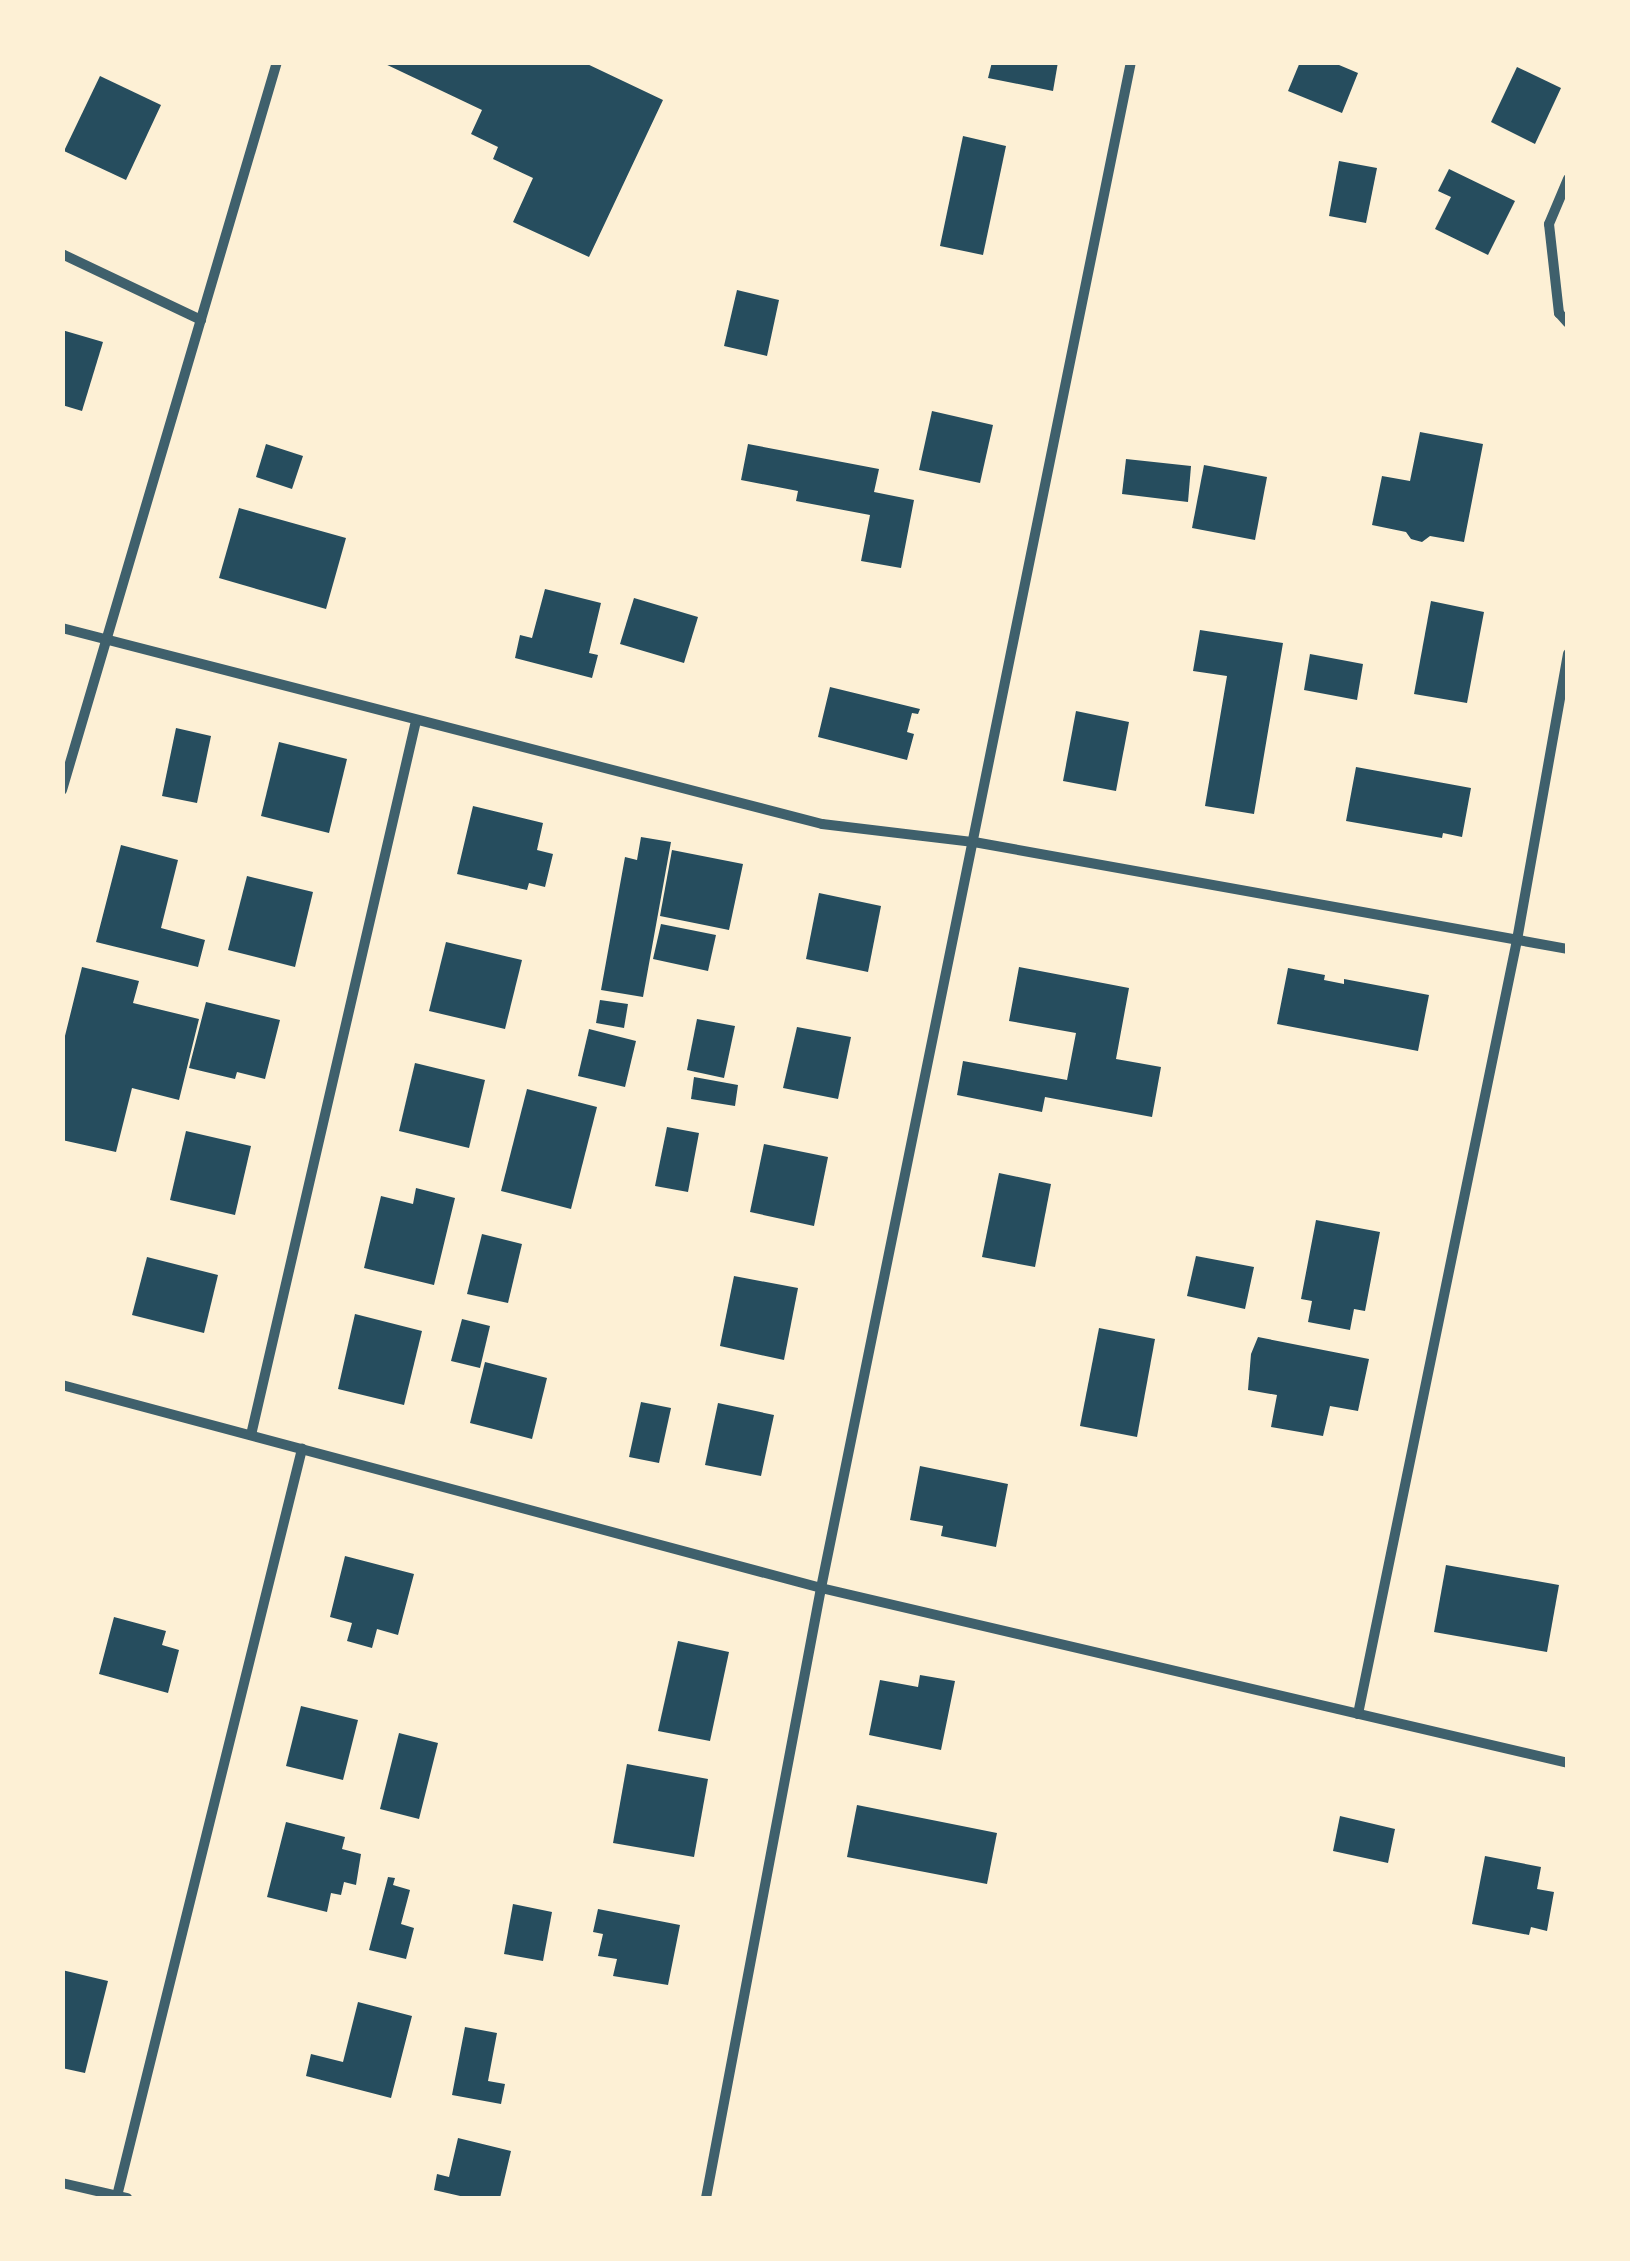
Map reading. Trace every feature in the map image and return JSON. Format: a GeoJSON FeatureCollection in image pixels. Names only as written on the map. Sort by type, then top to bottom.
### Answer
{"type":"FeatureCollection","features":[{"type":"Feature","properties":{"kind":"street"},"geometry":{"type":"LineString","coordinates":[[62,790],[277,62]]}},
{"type":"Feature","properties":{"kind":"street"},"geometry":{"type":"LineString","coordinates":[[706,2198],[821,1588],[1130,62]]}},
{"type":"Feature","properties":{"kind":"street"},"geometry":{"type":"LineString","coordinates":[[1568,178],[1549,224],[1559,313],[1568,323]]}},
{"type":"Feature","properties":{"kind":"street"},"geometry":{"type":"LineString","coordinates":[[62,254],[201,320]]}},
{"type":"Feature","properties":{"kind":"street"},"geometry":{"type":"LineString","coordinates":[[62,628],[822,824],[974,842],[1568,949]]}},
{"type":"Feature","properties":{"kind":"street"},"geometry":{"type":"LineString","coordinates":[[1358,1714],[1517,940],[1568,654]]}},
{"type":"Feature","properties":{"kind":"street"},"geometry":{"type":"LineString","coordinates":[[250,1435],[416,721]]}},
{"type":"Feature","properties":{"kind":"street"},"geometry":{"type":"LineString","coordinates":[[62,1385],[821,1588],[1568,1763]]}},
{"type":"Feature","properties":{"kind":"street"},"geometry":{"type":"LineString","coordinates":[[62,2183],[122,2197],[302,1449]]}},
{"type":"Feature","properties":{"kind":"building"},"geometry":{"type":"Polygon","coordinates":[[[381,62],[583,62],[663,100],[589,257],[513,222],[533,178],[493,159],[498,147],[471,134],[482,110],[381,62]]]}},
{"type":"Feature","properties":{"kind":"building"},"geometry":{"type":"Polygon","coordinates":[[[992,62],[1058,62],[1053,91],[988,78],[992,62]]]}},
{"type":"Feature","properties":{"kind":"building"},"geometry":{"type":"Polygon","coordinates":[[[1300,62],[1332,62],[1358,73],[1342,113],[1288,91],[1300,62]]]}},
{"type":"Feature","properties":{"kind":"building"},"geometry":{"type":"Polygon","coordinates":[[[1517,67],[1561,88],[1535,144],[1491,122],[1517,67]]]}},
{"type":"Feature","properties":{"kind":"building"},"geometry":{"type":"Polygon","coordinates":[[[100,76],[161,105],[126,180],[64,151],[100,76]]]}},
{"type":"Feature","properties":{"kind":"building"},"geometry":{"type":"Polygon","coordinates":[[[963,136],[1006,146],[983,255],[940,246],[963,136]]]}},
{"type":"Feature","properties":{"kind":"building"},"geometry":{"type":"Polygon","coordinates":[[[1339,161],[1377,168],[1366,223],[1329,216],[1339,161]]]}},
{"type":"Feature","properties":{"kind":"building"},"geometry":{"type":"Polygon","coordinates":[[[1449,169],[1515,201],[1488,255],[1435,229],[1451,197],[1438,191],[1449,169]]]}},
{"type":"Feature","properties":{"kind":"building"},"geometry":{"type":"Polygon","coordinates":[[[737,290],[779,300],[767,356],[724,346],[737,290]]]}},
{"type":"Feature","properties":{"kind":"building"},"geometry":{"type":"Polygon","coordinates":[[[62,330],[103,342],[82,411],[62,405],[62,330]]]}},
{"type":"Feature","properties":{"kind":"building"},"geometry":{"type":"Polygon","coordinates":[[[932,411],[993,425],[980,483],[919,470],[932,411]]]}},
{"type":"Feature","properties":{"kind":"building"},"geometry":{"type":"Polygon","coordinates":[[[1420,432],[1483,444],[1464,542],[1430,536],[1422,542],[1411,539],[1406,532],[1372,525],[1382,476],[1410,481],[1420,432]]]}},
{"type":"Feature","properties":{"kind":"building"},"geometry":{"type":"Polygon","coordinates":[[[266,444],[303,456],[292,489],[256,477],[266,444]]]}},
{"type":"Feature","properties":{"kind":"building"},"geometry":{"type":"Polygon","coordinates":[[[748,444],[879,469],[874,492],[914,500],[901,568],[861,561],[870,515],[796,501],[798,491],[741,480],[748,444]]]}},
{"type":"Feature","properties":{"kind":"building"},"geometry":{"type":"Polygon","coordinates":[[[1126,459],[1191,466],[1188,502],[1122,494],[1126,459]]]}},
{"type":"Feature","properties":{"kind":"building"},"geometry":{"type":"Polygon","coordinates":[[[1204,465],[1267,477],[1255,540],[1192,528],[1204,465]]]}},
{"type":"Feature","properties":{"kind":"building"},"geometry":{"type":"Polygon","coordinates":[[[239,508],[346,538],[326,609],[219,578],[239,508]]]}},
{"type":"Feature","properties":{"kind":"building"},"geometry":{"type":"Polygon","coordinates":[[[545,589],[601,603],[589,653],[598,655],[592,678],[515,658],[520,635],[532,638],[545,589]]]}},
{"type":"Feature","properties":{"kind":"building"},"geometry":{"type":"Polygon","coordinates":[[[634,598],[698,617],[684,663],[620,644],[634,598]]]}},
{"type":"Feature","properties":{"kind":"building"},"geometry":{"type":"Polygon","coordinates":[[[1431,601],[1484,612],[1467,703],[1414,694],[1431,601]]]}},
{"type":"Feature","properties":{"kind":"building"},"geometry":{"type":"Polygon","coordinates":[[[1200,630],[1283,643],[1254,814],[1205,806],[1227,676],[1193,671],[1200,630]]]}},
{"type":"Feature","properties":{"kind":"building"},"geometry":{"type":"Polygon","coordinates":[[[1310,654],[1363,664],[1357,700],[1304,690],[1310,654]]]}},
{"type":"Feature","properties":{"kind":"building"},"geometry":{"type":"Polygon","coordinates":[[[830,687],[920,709],[918,714],[912,713],[907,732],[914,734],[907,760],[818,737],[830,687]]]}},
{"type":"Feature","properties":{"kind":"building"},"geometry":{"type":"Polygon","coordinates":[[[1076,711],[1129,722],[1116,791],[1063,781],[1076,711]]]}},
{"type":"Feature","properties":{"kind":"building"},"geometry":{"type":"Polygon","coordinates":[[[176,728],[211,736],[197,803],[162,796],[176,728]]]}},
{"type":"Feature","properties":{"kind":"building"},"geometry":{"type":"Polygon","coordinates":[[[279,742],[347,759],[329,833],[261,816],[279,742]]]}},
{"type":"Feature","properties":{"kind":"building"},"geometry":{"type":"Polygon","coordinates":[[[1356,767],[1471,788],[1462,837],[1443,833],[1442,838],[1346,821],[1356,767]]]}},
{"type":"Feature","properties":{"kind":"building"},"geometry":{"type":"Polygon","coordinates":[[[473,806],[543,823],[537,850],[553,854],[545,887],[529,883],[527,890],[457,874],[473,806]]]}},
{"type":"Feature","properties":{"kind":"building"},"geometry":{"type":"Polygon","coordinates":[[[641,837],[671,842],[643,997],[601,990],[625,857],[637,860],[641,837]]]}},
{"type":"Feature","properties":{"kind":"building"},"geometry":{"type":"Polygon","coordinates":[[[121,845],[178,860],[161,928],[205,940],[198,967],[96,942],[121,845]]]}},
{"type":"Feature","properties":{"kind":"building"},"geometry":{"type":"Polygon","coordinates":[[[672,850],[743,864],[729,930],[660,916],[672,850]]]}},
{"type":"Feature","properties":{"kind":"building"},"geometry":{"type":"Polygon","coordinates":[[[247,876],[313,892],[295,967],[228,950],[247,876]]]}},
{"type":"Feature","properties":{"kind":"building"},"geometry":{"type":"Polygon","coordinates":[[[819,893],[881,906],[868,972],[806,959],[819,893]]]}},
{"type":"Feature","properties":{"kind":"building"},"geometry":{"type":"Polygon","coordinates":[[[661,924],[716,935],[708,971],[653,959],[661,924]]]}},
{"type":"Feature","properties":{"kind":"building"},"geometry":{"type":"Polygon","coordinates":[[[446,942],[522,960],[505,1029],[429,1011],[446,942]]]}},
{"type":"Feature","properties":{"kind":"building"},"geometry":{"type":"Polygon","coordinates":[[[82,967],[139,981],[133,1003],[199,1019],[179,1100],[132,1088],[116,1152],[62,1140],[62,1048],[82,967]]]}},
{"type":"Feature","properties":{"kind":"building"},"geometry":{"type":"Polygon","coordinates":[[[1019,967],[1129,988],[1116,1059],[1161,1067],[1152,1117],[1045,1097],[1042,1112],[957,1095],[963,1061],[1067,1080],[1076,1033],[1009,1021],[1019,967]]]}},
{"type":"Feature","properties":{"kind":"building"},"geometry":{"type":"Polygon","coordinates":[[[1288,968],[1325,975],[1324,980],[1344,984],[1344,979],[1429,995],[1418,1051],[1277,1024],[1288,968]]]}},
{"type":"Feature","properties":{"kind":"building"},"geometry":{"type":"Polygon","coordinates":[[[600,1000],[628,1004],[624,1028],[596,1023],[600,1000]]]}},
{"type":"Feature","properties":{"kind":"building"},"geometry":{"type":"Polygon","coordinates":[[[206,1002],[280,1020],[265,1079],[237,1072],[235,1079],[189,1068],[206,1002]]]}},
{"type":"Feature","properties":{"kind":"building"},"geometry":{"type":"Polygon","coordinates":[[[697,1019],[735,1026],[724,1078],[687,1070],[697,1019]]]}},
{"type":"Feature","properties":{"kind":"building"},"geometry":{"type":"Polygon","coordinates":[[[797,1027],[851,1037],[838,1099],[783,1088],[797,1027]]]}},
{"type":"Feature","properties":{"kind":"building"},"geometry":{"type":"Polygon","coordinates":[[[589,1029],[636,1041],[625,1087],[578,1076],[589,1029]]]}},
{"type":"Feature","properties":{"kind":"building"},"geometry":{"type":"Polygon","coordinates":[[[415,1063],[485,1080],[469,1148],[399,1131],[415,1063]]]}},
{"type":"Feature","properties":{"kind":"building"},"geometry":{"type":"Polygon","coordinates":[[[694,1077],[738,1085],[735,1106],[691,1099],[694,1077]]]}},
{"type":"Feature","properties":{"kind":"building"},"geometry":{"type":"Polygon","coordinates":[[[527,1089],[597,1107],[571,1209],[501,1191],[527,1089]]]}},
{"type":"Feature","properties":{"kind":"building"},"geometry":{"type":"Polygon","coordinates":[[[667,1127],[699,1133],[688,1192],[655,1186],[667,1127]]]}},
{"type":"Feature","properties":{"kind":"building"},"geometry":{"type":"Polygon","coordinates":[[[186,1131],[251,1146],[235,1215],[170,1200],[186,1131]]]}},
{"type":"Feature","properties":{"kind":"building"},"geometry":{"type":"Polygon","coordinates":[[[764,1144],[828,1157],[814,1226],[750,1212],[764,1144]]]}},
{"type":"Feature","properties":{"kind":"building"},"geometry":{"type":"Polygon","coordinates":[[[999,1173],[1051,1184],[1035,1267],[982,1257],[999,1173]]]}},
{"type":"Feature","properties":{"kind":"building"},"geometry":{"type":"Polygon","coordinates":[[[416,1188],[455,1198],[434,1285],[364,1268],[381,1196],[413,1204],[416,1188]]]}},
{"type":"Feature","properties":{"kind":"building"},"geometry":{"type":"Polygon","coordinates":[[[1316,1220],[1380,1232],[1365,1311],[1354,1309],[1350,1330],[1308,1322],[1312,1301],[1301,1299],[1316,1220]]]}},
{"type":"Feature","properties":{"kind":"building"},"geometry":{"type":"Polygon","coordinates":[[[482,1234],[522,1244],[508,1303],[467,1294],[482,1234]]]}},
{"type":"Feature","properties":{"kind":"building"},"geometry":{"type":"Polygon","coordinates":[[[1196,1256],[1254,1267],[1245,1309],[1187,1296],[1196,1256]]]}},
{"type":"Feature","properties":{"kind":"building"},"geometry":{"type":"Polygon","coordinates":[[[147,1257],[218,1275],[204,1333],[132,1315],[147,1257]]]}},
{"type":"Feature","properties":{"kind":"building"},"geometry":{"type":"Polygon","coordinates":[[[734,1276],[798,1288],[784,1360],[720,1346],[734,1276]]]}},
{"type":"Feature","properties":{"kind":"building"},"geometry":{"type":"Polygon","coordinates":[[[355,1314],[422,1331],[404,1405],[338,1389],[355,1314]]]}},
{"type":"Feature","properties":{"kind":"building"},"geometry":{"type":"Polygon","coordinates":[[[462,1319],[490,1326],[480,1368],[451,1361],[462,1319]]]}},
{"type":"Feature","properties":{"kind":"building"},"geometry":{"type":"Polygon","coordinates":[[[1099,1328],[1155,1339],[1137,1437],[1080,1426],[1099,1328]]]}},
{"type":"Feature","properties":{"kind":"building"},"geometry":{"type":"Polygon","coordinates":[[[1258,1337],[1369,1359],[1358,1411],[1330,1406],[1323,1436],[1271,1427],[1277,1395],[1248,1390],[1251,1354],[1258,1337]]]}},
{"type":"Feature","properties":{"kind":"building"},"geometry":{"type":"Polygon","coordinates":[[[485,1362],[547,1378],[532,1439],[470,1423],[485,1362]]]}},
{"type":"Feature","properties":{"kind":"building"},"geometry":{"type":"Polygon","coordinates":[[[641,1402],[671,1408],[659,1463],[629,1457],[641,1402]]]}},
{"type":"Feature","properties":{"kind":"building"},"geometry":{"type":"Polygon","coordinates":[[[718,1403],[774,1415],[761,1476],[705,1465],[718,1403]]]}},
{"type":"Feature","properties":{"kind":"building"},"geometry":{"type":"Polygon","coordinates":[[[920,1466],[1008,1484],[996,1547],[941,1536],[943,1526],[910,1520],[920,1466]]]}},
{"type":"Feature","properties":{"kind":"building"},"geometry":{"type":"Polygon","coordinates":[[[345,1556],[414,1574],[398,1635],[377,1629],[372,1648],[347,1641],[352,1623],[330,1617],[345,1556]]]}},
{"type":"Feature","properties":{"kind":"building"},"geometry":{"type":"Polygon","coordinates":[[[1446,1565],[1559,1585],[1547,1652],[1434,1632],[1446,1565]]]}},
{"type":"Feature","properties":{"kind":"building"},"geometry":{"type":"Polygon","coordinates":[[[114,1617],[166,1631],[162,1645],[179,1650],[168,1693],[99,1674],[114,1617]]]}},
{"type":"Feature","properties":{"kind":"building"},"geometry":{"type":"Polygon","coordinates":[[[678,1641],[729,1652],[710,1741],[658,1731],[678,1641]]]}},
{"type":"Feature","properties":{"kind":"building"},"geometry":{"type":"Polygon","coordinates":[[[920,1675],[955,1681],[941,1750],[869,1735],[880,1680],[918,1687],[920,1675]]]}},
{"type":"Feature","properties":{"kind":"building"},"geometry":{"type":"Polygon","coordinates":[[[301,1706],[358,1720],[343,1780],[286,1766],[301,1706]]]}},
{"type":"Feature","properties":{"kind":"building"},"geometry":{"type":"Polygon","coordinates":[[[399,1733],[438,1743],[419,1819],[380,1809],[399,1733]]]}},
{"type":"Feature","properties":{"kind":"building"},"geometry":{"type":"Polygon","coordinates":[[[627,1764],[708,1779],[694,1857],[613,1843],[627,1764]]]}},
{"type":"Feature","properties":{"kind":"building"},"geometry":{"type":"Polygon","coordinates":[[[857,1805],[997,1833],[987,1884],[847,1857],[857,1805]]]}},
{"type":"Feature","properties":{"kind":"building"},"geometry":{"type":"Polygon","coordinates":[[[1340,1816],[1395,1829],[1388,1863],[1333,1851],[1340,1816]]]}},
{"type":"Feature","properties":{"kind":"building"},"geometry":{"type":"Polygon","coordinates":[[[286,1822],[345,1837],[342,1849],[361,1854],[356,1885],[344,1882],[341,1895],[331,1893],[327,1912],[267,1897],[286,1822]]]}},
{"type":"Feature","properties":{"kind":"building"},"geometry":{"type":"Polygon","coordinates":[[[1485,1856],[1541,1867],[1537,1889],[1554,1892],[1547,1931],[1531,1927],[1529,1935],[1472,1924],[1485,1856]]]}},
{"type":"Feature","properties":{"kind":"building"},"geometry":{"type":"Polygon","coordinates":[[[388,1877],[395,1878],[393,1885],[410,1890],[401,1924],[414,1928],[406,1959],[369,1950],[388,1877]]]}},
{"type":"Feature","properties":{"kind":"building"},"geometry":{"type":"Polygon","coordinates":[[[513,1904],[552,1912],[543,1961],[504,1954],[513,1904]]]}},
{"type":"Feature","properties":{"kind":"building"},"geometry":{"type":"Polygon","coordinates":[[[598,1909],[680,1925],[668,1985],[613,1976],[617,1959],[598,1956],[603,1934],[593,1932],[598,1909]]]}},
{"type":"Feature","properties":{"kind":"building"},"geometry":{"type":"Polygon","coordinates":[[[62,1970],[108,1981],[85,2073],[62,2068],[62,1970]]]}},
{"type":"Feature","properties":{"kind":"building"},"geometry":{"type":"Polygon","coordinates":[[[358,2002],[412,2016],[391,2098],[306,2076],[311,2054],[343,2062],[358,2002]]]}},
{"type":"Feature","properties":{"kind":"building"},"geometry":{"type":"Polygon","coordinates":[[[465,2027],[497,2033],[488,2081],[505,2084],[501,2104],[452,2095],[465,2027]]]}},
{"type":"Feature","properties":{"kind":"building"},"geometry":{"type":"Polygon","coordinates":[[[458,2138],[511,2151],[500,2198],[469,2198],[434,2190],[437,2174],[449,2177],[458,2138]]]}}]}
